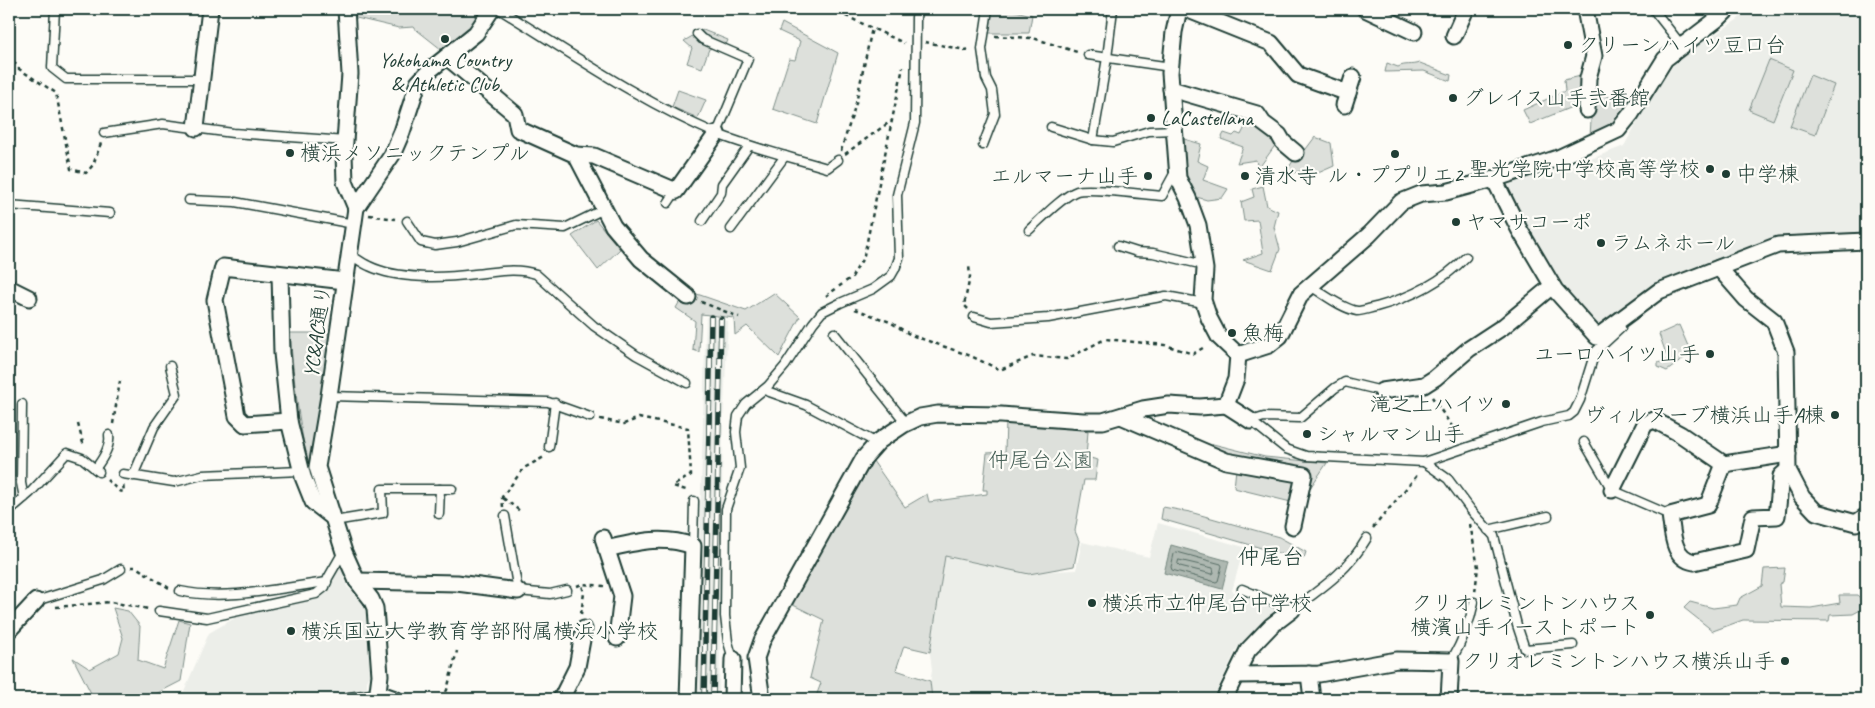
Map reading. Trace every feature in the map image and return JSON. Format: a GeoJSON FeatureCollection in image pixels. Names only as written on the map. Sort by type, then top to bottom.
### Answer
{"type":"FeatureCollection","features":[{"type":"Feature","properties":{"kind":"street"},"geometry":{"type":"LineString","coordinates":[[196,128],[210,9]]}},
{"type":"Feature","properties":{"kind":"street"},"geometry":{"type":"LineString","coordinates":[[346,9],[350,74],[344,155],[345,182],[355,215]]}},
{"type":"Feature","properties":{"kind":"street","name":"YC&AC通り"},"geometry":{"type":"LineString","coordinates":[[378,696],[380,656],[374,608],[371,599],[357,581],[344,552],[317,467],[355,215],[392,155],[402,132],[418,83],[476,32],[492,9]]}},
{"type":"Feature","properties":{"kind":"street"},"geometry":{"type":"LineString","coordinates":[[1179,9],[1174,32],[1171,67],[1178,178],[1198,225],[1204,265],[1204,303],[1209,318],[1219,337],[1238,355]]}},
{"type":"Feature","properties":{"kind":"street"},"geometry":{"type":"LineString","coordinates":[[1186,9],[1271,42],[1298,76],[1346,99],[1353,78]]}},
{"type":"Feature","properties":{"kind":"street"},"geometry":{"type":"LineString","coordinates":[[1365,9],[1414,32]]}},
{"type":"Feature","properties":{"kind":"street"},"geometry":{"type":"LineString","coordinates":[[1454,36],[1466,9]]}},
{"type":"Feature","properties":{"kind":"street"},"geometry":{"type":"LineString","coordinates":[[1585,9],[1594,56],[1588,78],[1587,110]]}},
{"type":"Feature","properties":{"kind":"street"},"geometry":{"type":"LineString","coordinates":[[1238,355],[1269,345],[1280,336],[1301,294],[1369,235],[1401,202],[1421,194],[1446,192],[1494,179],[1558,158],[1618,130],[1631,114],[1665,59],[1728,9]]}},
{"type":"Feature","properties":{"kind":"street"},"geometry":{"type":"LineString","coordinates":[[447,57],[515,114],[518,129],[576,155],[594,156],[672,197],[717,133]]}},
{"type":"Feature","properties":{"kind":"street"},"geometry":{"type":"LineString","coordinates":[[1172,89],[1257,114],[1263,123],[1279,135],[1283,142],[1296,153]]}},
{"type":"Feature","properties":{"kind":"street"},"geometry":{"type":"LineString","coordinates":[[576,155],[613,226],[641,259],[688,297]]}},
{"type":"Feature","properties":{"kind":"street"},"geometry":{"type":"LineString","coordinates":[[1494,179],[1519,229],[1552,286],[1597,337],[1658,291],[1778,245],[1866,241]]}},
{"type":"Feature","properties":{"kind":"street"},"geometry":{"type":"LineString","coordinates":[[289,421],[245,424],[237,416],[215,300],[223,267],[346,281]]}},
{"type":"Feature","properties":{"kind":"street"},"geometry":{"type":"LineString","coordinates":[[1720,268],[1746,299],[1774,321],[1786,352],[1788,462],[1802,497],[1816,512],[1856,523],[1866,516]]}},
{"type":"Feature","properties":{"kind":"street"},"geometry":{"type":"LineString","coordinates":[[280,274],[282,353],[289,421],[302,471],[313,502],[333,518]]}},
{"type":"Feature","properties":{"kind":"street"},"geometry":{"type":"LineString","coordinates":[[1382,390],[1424,385],[1469,349],[1504,326],[1552,286]]}},
{"type":"Feature","properties":{"kind":"street"},"geometry":{"type":"LineString","coordinates":[[9,288],[29,298]]}},
{"type":"Feature","properties":{"kind":"street"},"geometry":{"type":"LineString","coordinates":[[1226,405],[1236,379],[1238,355]]}},
{"type":"Feature","properties":{"kind":"street"},"geometry":{"type":"LineString","coordinates":[[762,699],[756,658],[762,641],[864,458],[891,432],[906,423],[920,417],[938,414],[1000,415],[1102,421],[1143,409],[1169,405],[1200,407],[1226,405],[1251,421]]}},
{"type":"Feature","properties":{"kind":"street"},"geometry":{"type":"LineString","coordinates":[[1121,416],[1226,461],[1304,475],[1293,526]]}},
{"type":"Feature","properties":{"kind":"street"},"geometry":{"type":"LineString","coordinates":[[1612,490],[1645,424],[1654,420],[1680,434],[1724,464],[1788,462]]}},
{"type":"Feature","properties":{"kind":"street"},"geometry":{"type":"LineString","coordinates":[[1724,464],[1708,505],[1670,516],[1676,548],[1681,557],[1688,561],[1694,562],[1746,550],[1753,517],[1777,516],[1781,476],[1788,462]]}},
{"type":"Feature","properties":{"kind":"street"},"geometry":{"type":"LineString","coordinates":[[617,638],[622,596],[604,544],[650,540],[679,541],[693,546],[688,699]]}},
{"type":"Feature","properties":{"kind":"street"},"geometry":{"type":"LineString","coordinates":[[357,581],[457,583],[518,591]]}},
{"type":"Feature","properties":{"kind":"street"},"geometry":{"type":"LineString","coordinates":[[9,630],[36,601]]}},
{"type":"Feature","properties":{"kind":"street"},"geometry":{"type":"LineString","coordinates":[[1224,699],[1248,650],[1271,626],[1292,610]]}},
{"type":"Feature","properties":{"kind":"street"},"geometry":{"type":"LineString","coordinates":[[561,699],[577,667],[584,629]]}},
{"type":"Feature","properties":{"kind":"street"},"geometry":{"type":"LineString","coordinates":[[732,699],[733,659]]}},
{"type":"Feature","properties":{"kind":"street"},"geometry":{"type":"LineString","coordinates":[[1236,675],[1309,674],[1397,660],[1451,661],[1449,699]]}},
{"type":"Feature","properties":{"kind":"street"},"geometry":{"type":"LineString","coordinates":[[1309,674],[1312,699]]}},
{"type":"Feature","properties":{"kind":"street"},"geometry":{"type":"LineString","coordinates":[[378,696],[395,699]]}},
{"type":"Feature","properties":{"kind":"lane"},"geometry":{"type":"LineString","coordinates":[[55,9],[52,68],[66,79],[202,79]]}},
{"type":"Feature","properties":{"kind":"lane"},"geometry":{"type":"LineString","coordinates":[[499,9],[596,72],[658,106],[717,133],[749,146],[827,168],[838,160]]}},
{"type":"Feature","properties":{"kind":"lane"},"geometry":{"type":"LineString","coordinates":[[733,659],[728,642],[725,616],[726,509],[740,468],[736,432],[738,416],[746,404],[764,390],[785,366],[822,312],[840,302],[873,289],[891,276],[899,258],[897,195],[915,124],[916,17],[918,9]]}},
{"type":"Feature","properties":{"kind":"lane"},"geometry":{"type":"LineString","coordinates":[[983,145],[995,114],[992,90],[986,78],[983,46],[988,9]]}},
{"type":"Feature","properties":{"kind":"lane"},"geometry":{"type":"LineString","coordinates":[[1094,140],[1113,9]]}},
{"type":"Feature","properties":{"kind":"lane"},"geometry":{"type":"LineString","coordinates":[[1653,9],[1682,46]]}},
{"type":"Feature","properties":{"kind":"lane"},"geometry":{"type":"LineString","coordinates":[[697,34],[702,39],[748,59],[717,133]]}},
{"type":"Feature","properties":{"kind":"lane"},"geometry":{"type":"LineString","coordinates":[[1088,55],[1171,67]]}},
{"type":"Feature","properties":{"kind":"lane"},"geometry":{"type":"LineString","coordinates":[[104,133],[163,124],[346,141]]}},
{"type":"Feature","properties":{"kind":"lane"},"geometry":{"type":"LineString","coordinates":[[1051,127],[1094,140],[1113,142],[1149,131],[1174,130]]}},
{"type":"Feature","properties":{"kind":"lane"},"geometry":{"type":"LineString","coordinates":[[702,221],[721,193],[722,184],[749,146]]}},
{"type":"Feature","properties":{"kind":"lane"},"geometry":{"type":"LineString","coordinates":[[731,229],[785,156]]}},
{"type":"Feature","properties":{"kind":"lane"},"geometry":{"type":"LineString","coordinates":[[1029,230],[1059,204],[1078,191],[1162,196],[1177,168]]}},
{"type":"Feature","properties":{"kind":"lane"},"geometry":{"type":"LineString","coordinates":[[189,200],[235,202],[355,215]]}},
{"type":"Feature","properties":{"kind":"lane"},"geometry":{"type":"LineString","coordinates":[[9,205],[110,213]]}},
{"type":"Feature","properties":{"kind":"lane"},"geometry":{"type":"LineString","coordinates":[[407,221],[421,242],[435,245],[457,242],[516,226],[564,228],[604,208]]}},
{"type":"Feature","properties":{"kind":"lane"},"geometry":{"type":"LineString","coordinates":[[1118,246],[1137,252],[1153,253],[1204,265]]}},
{"type":"Feature","properties":{"kind":"lane"},"geometry":{"type":"LineString","coordinates":[[349,254],[369,266],[401,274],[444,278],[511,270],[525,270],[536,274],[594,326],[636,355],[688,383]]}},
{"type":"Feature","properties":{"kind":"lane"},"geometry":{"type":"LineString","coordinates":[[1310,286],[1347,308],[1359,311],[1394,302],[1420,291],[1457,266],[1466,257]]}},
{"type":"Feature","properties":{"kind":"lane"},"geometry":{"type":"LineString","coordinates":[[1251,421],[1286,449],[1306,456],[1424,462],[1542,422],[1569,416],[1574,412],[1595,352],[1657,297],[1658,291]]}},
{"type":"Feature","properties":{"kind":"lane"},"geometry":{"type":"LineString","coordinates":[[973,315],[991,322],[1048,318],[1166,296],[1204,303]]}},
{"type":"Feature","properties":{"kind":"lane"},"geometry":{"type":"LineString","coordinates":[[834,333],[906,423]]}},
{"type":"Feature","properties":{"kind":"lane"},"geometry":{"type":"LineString","coordinates":[[133,476],[154,427],[177,394],[170,366]]}},
{"type":"Feature","properties":{"kind":"lane"},"geometry":{"type":"LineString","coordinates":[[1251,421],[1264,417],[1300,418],[1335,388],[1345,382],[1382,390]]}},
{"type":"Feature","properties":{"kind":"lane"},"geometry":{"type":"LineString","coordinates":[[764,390],[806,405],[878,443]]}},
{"type":"Feature","properties":{"kind":"lane"},"geometry":{"type":"LineString","coordinates":[[329,396],[475,399],[555,403],[590,416]]}},
{"type":"Feature","properties":{"kind":"lane"},"geometry":{"type":"LineString","coordinates":[[549,447],[555,403]]}},
{"type":"Feature","properties":{"kind":"lane"},"geometry":{"type":"LineString","coordinates":[[22,404],[21,483],[24,498]]}},
{"type":"Feature","properties":{"kind":"lane"},"geometry":{"type":"LineString","coordinates":[[9,511],[24,498],[66,453],[86,459],[97,471],[110,441],[109,435]]}},
{"type":"Feature","properties":{"kind":"lane"},"geometry":{"type":"LineString","coordinates":[[1584,442],[1612,490],[1670,516]]}},
{"type":"Feature","properties":{"kind":"lane"},"geometry":{"type":"LineString","coordinates":[[1424,462],[1448,479],[1471,510],[1494,536],[1525,649],[1573,645]]}},
{"type":"Feature","properties":{"kind":"lane"},"geometry":{"type":"LineString","coordinates":[[123,474],[174,482],[202,475],[302,471]]}},
{"type":"Feature","properties":{"kind":"lane"},"geometry":{"type":"LineString","coordinates":[[333,518],[383,513],[382,489],[452,489]]}},
{"type":"Feature","properties":{"kind":"lane"},"geometry":{"type":"LineString","coordinates":[[439,514],[440,489]]}},
{"type":"Feature","properties":{"kind":"lane"},"geometry":{"type":"LineString","coordinates":[[693,546],[694,501]]}},
{"type":"Feature","properties":{"kind":"lane"},"geometry":{"type":"LineString","coordinates":[[505,516],[518,591],[550,594],[567,590]]}},
{"type":"Feature","properties":{"kind":"lane"},"geometry":{"type":"LineString","coordinates":[[1488,530],[1548,516]]}},
{"type":"Feature","properties":{"kind":"lane"},"geometry":{"type":"LineString","coordinates":[[1242,588],[1292,610],[1338,575],[1356,556],[1367,538]]}},
{"type":"Feature","properties":{"kind":"lane"},"geometry":{"type":"LineString","coordinates":[[159,611],[207,618],[316,594],[325,587],[344,552]]}},
{"type":"Feature","properties":{"kind":"lane"},"geometry":{"type":"LineString","coordinates":[[36,601],[103,580],[121,569]]}},
{"type":"Feature","properties":{"kind":"lane"},"geometry":{"type":"LineString","coordinates":[[180,591],[226,595],[327,582]]}},
{"type":"Feature","properties":{"kind":"lane"},"geometry":{"type":"LineString","coordinates":[[1451,661],[1464,636],[1471,618],[1474,602]]}},
{"type":"Feature","properties":{"kind":"lane"},"geometry":{"type":"LineString","coordinates":[[349,697],[378,696]]}},
{"type":"Feature","properties":{"kind":"path"},"geometry":{"type":"LineString","coordinates":[[831,9],[908,44],[916,17]]}},
{"type":"Feature","properties":{"kind":"path"},"geometry":{"type":"LineString","coordinates":[[838,160],[856,103],[872,28]]}},
{"type":"Feature","properties":{"kind":"path"},"geometry":{"type":"LineString","coordinates":[[984,36],[1033,38],[1088,55]]}},
{"type":"Feature","properties":{"kind":"path"},"geometry":{"type":"LineString","coordinates":[[916,40],[965,50],[983,46]]}},
{"type":"Feature","properties":{"kind":"path"},"geometry":{"type":"LineString","coordinates":[[9,55],[19,69],[56,93],[72,169],[86,173],[94,165],[104,133]]}},
{"type":"Feature","properties":{"kind":"path"},"geometry":{"type":"LineString","coordinates":[[824,296],[852,277],[864,256],[904,65]]}},
{"type":"Feature","properties":{"kind":"path"},"geometry":{"type":"LineString","coordinates":[[838,160],[891,121]]}},
{"type":"Feature","properties":{"kind":"path"},"geometry":{"type":"LineString","coordinates":[[355,215],[407,221]]}},
{"type":"Feature","properties":{"kind":"path"},"geometry":{"type":"LineString","coordinates":[[969,265],[970,277],[964,305],[973,315]]}},
{"type":"Feature","properties":{"kind":"path"},"geometry":{"type":"LineString","coordinates":[[688,297],[739,317]]}},
{"type":"Feature","properties":{"kind":"path"},"geometry":{"type":"LineString","coordinates":[[840,302],[890,322],[911,335],[971,356],[1000,370],[1033,356],[1068,359],[1105,339],[1165,345],[1193,354],[1219,337]]}},
{"type":"Feature","properties":{"kind":"path"},"geometry":{"type":"LineString","coordinates":[[113,421],[120,381]]}},
{"type":"Feature","properties":{"kind":"path"},"geometry":{"type":"LineString","coordinates":[[1424,385],[1453,428],[1459,451]]}},
{"type":"Feature","properties":{"kind":"path"},"geometry":{"type":"LineString","coordinates":[[590,416],[624,424],[639,418],[688,428],[691,474],[674,486],[690,491],[694,501]]}},
{"type":"Feature","properties":{"kind":"path"},"geometry":{"type":"LineString","coordinates":[[78,424],[86,459]]}},
{"type":"Feature","properties":{"kind":"path"},"geometry":{"type":"LineString","coordinates":[[505,516],[502,497],[524,468],[541,458]]}},
{"type":"Feature","properties":{"kind":"path"},"geometry":{"type":"LineString","coordinates":[[1367,538],[1385,512],[1422,468],[1424,462]]}},
{"type":"Feature","properties":{"kind":"path"},"geometry":{"type":"LineString","coordinates":[[502,497],[520,511]]}},
{"type":"Feature","properties":{"kind":"path"},"geometry":{"type":"LineString","coordinates":[[1471,510],[1470,528],[1478,567],[1474,602]]}},
{"type":"Feature","properties":{"kind":"path"},"geometry":{"type":"LineString","coordinates":[[121,569],[128,566],[136,568],[165,587],[180,591]]}},
{"type":"Feature","properties":{"kind":"path"},"geometry":{"type":"LineString","coordinates":[[582,584],[584,593],[580,626],[584,629]]}},
{"type":"Feature","properties":{"kind":"path"},"geometry":{"type":"LineString","coordinates":[[567,590],[582,584],[603,586]]}},
{"type":"Feature","properties":{"kind":"path"},"geometry":{"type":"LineString","coordinates":[[36,601],[59,608],[110,602],[159,611]]}},
{"type":"Feature","properties":{"kind":"path"},"geometry":{"type":"LineString","coordinates":[[442,699],[447,690],[457,651]]}},
{"type":"Feature","properties":{"kind":"shaded area","name":"聖光学院中学校高等学校"},"geometry":{"type":"Polygon","coordinates":[[[1748,9],[1866,9],[1866,234],[1780,240],[1733,252],[1661,282],[1639,299],[1598,324],[1560,281],[1502,184],[1535,173],[1573,166],[1624,146],[1652,96],[1678,59],[1737,20],[1748,9]]]}},
{"type":"Feature","properties":{"kind":"shaded area"},"geometry":{"type":"Polygon","coordinates":[[[706,317],[728,321],[723,426],[719,699],[695,699],[706,317]]]}},
{"type":"Feature","properties":{"kind":"shaded area","name":"横浜市立仲尾台中学校"},"geometry":{"type":"Polygon","coordinates":[[[1158,523],[1244,547],[1232,591],[1282,612],[1237,648],[1213,699],[933,699],[929,691],[932,670],[923,594],[945,551],[1032,572],[1076,570],[1082,542],[1149,557],[1158,523]]]}},
{"type":"Feature","properties":{"kind":"shaded area","name":"横浜国立大学教育学部附属横浜小学校"},"geometry":{"type":"Polygon","coordinates":[[[340,562],[347,587],[364,602],[369,616],[372,663],[371,675],[367,681],[367,699],[154,699],[184,691],[209,633],[245,612],[319,597],[330,589],[340,562]]]}},
{"type":"Feature","properties":{"kind":"green space","name":"Yokohama Country & Athletic Club"},"geometry":{"type":"Polygon","coordinates":[[[353,9],[486,9],[474,26],[446,53],[413,27],[399,28],[352,17],[353,9]]]}},
{"type":"Feature","properties":{"kind":"green space"},"geometry":{"type":"Polygon","coordinates":[[[993,9],[1007,9],[1032,15],[1029,33],[989,33],[993,9]]]}},
{"type":"Feature","properties":{"kind":"green space"},"geometry":{"type":"Polygon","coordinates":[[[782,23],[838,53],[817,124],[773,109],[789,59],[795,60],[800,41],[779,31],[782,23]]]}},
{"type":"Feature","properties":{"kind":"green space"},"geometry":{"type":"Polygon","coordinates":[[[703,30],[728,40],[726,45],[709,49],[702,68],[687,63],[692,48],[684,41],[703,30]]]}},
{"type":"Feature","properties":{"kind":"green space"},"geometry":{"type":"Polygon","coordinates":[[[1769,60],[1793,70],[1773,120],[1749,110],[1769,60]]]}},
{"type":"Feature","properties":{"kind":"green space"},"geometry":{"type":"Polygon","coordinates":[[[1387,63],[1398,67],[1420,63],[1451,75],[1450,81],[1424,71],[1385,72],[1387,63]]]}},
{"type":"Feature","properties":{"kind":"green space"},"geometry":{"type":"Polygon","coordinates":[[[1585,75],[1584,102],[1530,124],[1523,110],[1565,91],[1564,80],[1585,75]]]}},
{"type":"Feature","properties":{"kind":"green space"},"geometry":{"type":"Polygon","coordinates":[[[1810,75],[1834,85],[1815,135],[1790,126],[1810,75]]]}},
{"type":"Feature","properties":{"kind":"green space"},"geometry":{"type":"Polygon","coordinates":[[[678,90],[706,100],[698,118],[672,107],[678,90]]]}},
{"type":"Feature","properties":{"kind":"green space"},"geometry":{"type":"Polygon","coordinates":[[[1593,91],[1620,101],[1630,101],[1623,115],[1615,124],[1590,136],[1593,91]]]}},
{"type":"Feature","properties":{"kind":"green space"},"geometry":{"type":"Polygon","coordinates":[[[1249,119],[1256,122],[1279,140],[1261,165],[1269,176],[1260,179],[1256,160],[1237,163],[1243,147],[1221,139],[1224,133],[1233,136],[1236,133],[1241,135],[1249,119]]]}},
{"type":"Feature","properties":{"kind":"green space"},"geometry":{"type":"Polygon","coordinates":[[[1315,137],[1331,143],[1334,166],[1309,177],[1306,170],[1284,175],[1293,161],[1284,154],[1288,148],[1300,157],[1315,137]]]}},
{"type":"Feature","properties":{"kind":"green space"},"geometry":{"type":"Polygon","coordinates":[[[1181,138],[1201,144],[1197,161],[1208,166],[1203,180],[1228,189],[1222,198],[1207,200],[1193,196],[1184,173],[1181,138]]]}},
{"type":"Feature","properties":{"kind":"green space"},"geometry":{"type":"Polygon","coordinates":[[[1263,186],[1267,206],[1278,211],[1274,227],[1280,249],[1272,270],[1243,260],[1263,253],[1258,220],[1244,221],[1241,202],[1254,197],[1252,189],[1263,186]]]}},
{"type":"Feature","properties":{"kind":"green space"},"geometry":{"type":"Polygon","coordinates":[[[596,220],[620,249],[598,270],[572,236],[596,220]]]}},
{"type":"Feature","properties":{"kind":"green space"},"geometry":{"type":"Polygon","coordinates":[[[774,293],[800,317],[779,357],[747,326],[735,335],[734,318],[701,314],[699,352],[693,350],[695,321],[676,308],[680,301],[689,305],[697,294],[746,311],[774,293]]]}},
{"type":"Feature","properties":{"kind":"green space"},"geometry":{"type":"Polygon","coordinates":[[[1679,325],[1691,353],[1667,371],[1658,367],[1658,363],[1668,359],[1659,334],[1679,325]]]}},
{"type":"Feature","properties":{"kind":"green space"},"geometry":{"type":"Polygon","coordinates":[[[290,333],[334,333],[315,478],[312,478],[307,460],[300,424],[290,333]]]}},
{"type":"Feature","properties":{"kind":"green space","name":"仲尾台公園"},"geometry":{"type":"Polygon","coordinates":[[[1006,421],[1085,427],[1084,430],[1088,431],[1086,457],[1098,460],[1095,480],[1084,480],[1075,531],[1079,541],[1074,566],[1029,574],[945,556],[930,652],[904,646],[896,670],[930,681],[932,699],[815,699],[821,683],[810,678],[824,620],[791,604],[873,461],[905,507],[927,494],[929,502],[987,494],[987,490],[983,490],[987,453],[1005,452],[1006,421]]]}},
{"type":"Feature","properties":{"kind":"green space"},"geometry":{"type":"Polygon","coordinates":[[[1213,444],[1265,457],[1327,463],[1308,491],[1301,513],[1291,502],[1234,488],[1237,459],[1211,448],[1213,444]]]}},
{"type":"Feature","properties":{"kind":"green space"},"geometry":{"type":"Polygon","coordinates":[[[1163,507],[1190,512],[1279,537],[1306,552],[1304,558],[1289,556],[1161,519],[1163,507]]]}},
{"type":"Feature","properties":{"kind":"green space"},"geometry":{"type":"Polygon","coordinates":[[[1785,568],[1783,582],[1779,584],[1781,607],[1811,608],[1840,603],[1839,595],[1857,595],[1866,603],[1866,607],[1853,614],[1830,615],[1829,621],[1743,620],[1713,631],[1684,608],[1690,602],[1713,608],[1737,605],[1740,598],[1762,586],[1764,569],[1785,568]]]}},
{"type":"Feature","properties":{"kind":"green space"},"geometry":{"type":"Polygon","coordinates":[[[113,608],[128,611],[140,626],[138,660],[163,669],[179,620],[190,623],[181,681],[146,699],[94,699],[73,658],[90,669],[119,653],[123,638],[113,608]]]}},
{"type":"Feature","properties":{"kind":"water"},"geometry":{"type":"Polygon","coordinates":[[[1171,545],[1229,561],[1222,589],[1164,573],[1171,545]]]}},
{"type":"Feature","properties":{"kind":"railway"},"geometry":{"type":"LineString","coordinates":[[704,699],[711,317]]}},
{"type":"Feature","properties":{"kind":"railway"},"geometry":{"type":"LineString","coordinates":[[713,699],[721,319]]}},
{"type":"Feature","properties":{"kind":"place","name":"Yokohama Country & Athletic Club"},"geometry":{"type":"Point","coordinates":[445,39]}},
{"type":"Feature","properties":{"kind":"place","name":"クリーンハイツ豆口台"},"geometry":{"type":"Point","coordinates":[1568,45]}},
{"type":"Feature","properties":{"kind":"place","name":"グレイス山手弐番館"},"geometry":{"type":"Point","coordinates":[1453,98]}},
{"type":"Feature","properties":{"kind":"place","name":"LaCastellana"},"geometry":{"type":"Point","coordinates":[1151,118]}},
{"type":"Feature","properties":{"kind":"place","name":"横浜メソニックテンプル"},"geometry":{"type":"Point","coordinates":[290,153]}},
{"type":"Feature","properties":{"kind":"place","name":"ル・ププリエ2"},"geometry":{"type":"Point","coordinates":[1395,154]}},
{"type":"Feature","properties":{"kind":"place","name":"聖光学院中学校高等学校"},"geometry":{"type":"Point","coordinates":[1710,169]}},
{"type":"Feature","properties":{"kind":"place","name":"中学棟"},"geometry":{"type":"Point","coordinates":[1726,174]}},
{"type":"Feature","properties":{"kind":"place","name":"エルマーナ山手"},"geometry":{"type":"Point","coordinates":[1148,176]}},
{"type":"Feature","properties":{"kind":"place","name":"清水寺"},"geometry":{"type":"Point","coordinates":[1245,176]}},
{"type":"Feature","properties":{"kind":"place","name":"ヤマサコーポ"},"geometry":{"type":"Point","coordinates":[1456,222]}},
{"type":"Feature","properties":{"kind":"place","name":"ラムネホール"},"geometry":{"type":"Point","coordinates":[1601,243]}},
{"type":"Feature","properties":{"kind":"place","name":"魚梅"},"geometry":{"type":"Point","coordinates":[1232,333]}},
{"type":"Feature","properties":{"kind":"place","name":"ユーロハイツ山手"},"geometry":{"type":"Point","coordinates":[1710,354]}},
{"type":"Feature","properties":{"kind":"place","name":"滝之上ハイツ"},"geometry":{"type":"Point","coordinates":[1506,404]}},
{"type":"Feature","properties":{"kind":"place","name":"ヴィルヌーブ横浜山手A棟"},"geometry":{"type":"Point","coordinates":[1835,415]}},
{"type":"Feature","properties":{"kind":"place","name":"シャルマン山手"},"geometry":{"type":"Point","coordinates":[1307,434]}},
{"type":"Feature","properties":{"kind":"place","name":"横浜市立仲尾台中学校"},"geometry":{"type":"Point","coordinates":[1092,603]}},
{"type":"Feature","properties":{"kind":"place","name":"クリオレミントンハウス 横濱山手イーストポート"},"geometry":{"type":"Point","coordinates":[1650,615]}},
{"type":"Feature","properties":{"kind":"place","name":"横浜国立大学教育学部附属横浜小学校"},"geometry":{"type":"Point","coordinates":[291,631]}},
{"type":"Feature","properties":{"kind":"place","name":"クリオレミントンハウス横浜山手"},"geometry":{"type":"Point","coordinates":[1785,661]}},
{"type":"Feature","properties":{"kind":"district","name":"仲尾台"},"geometry":{"type":"Point","coordinates":[1271,556]}}]}
